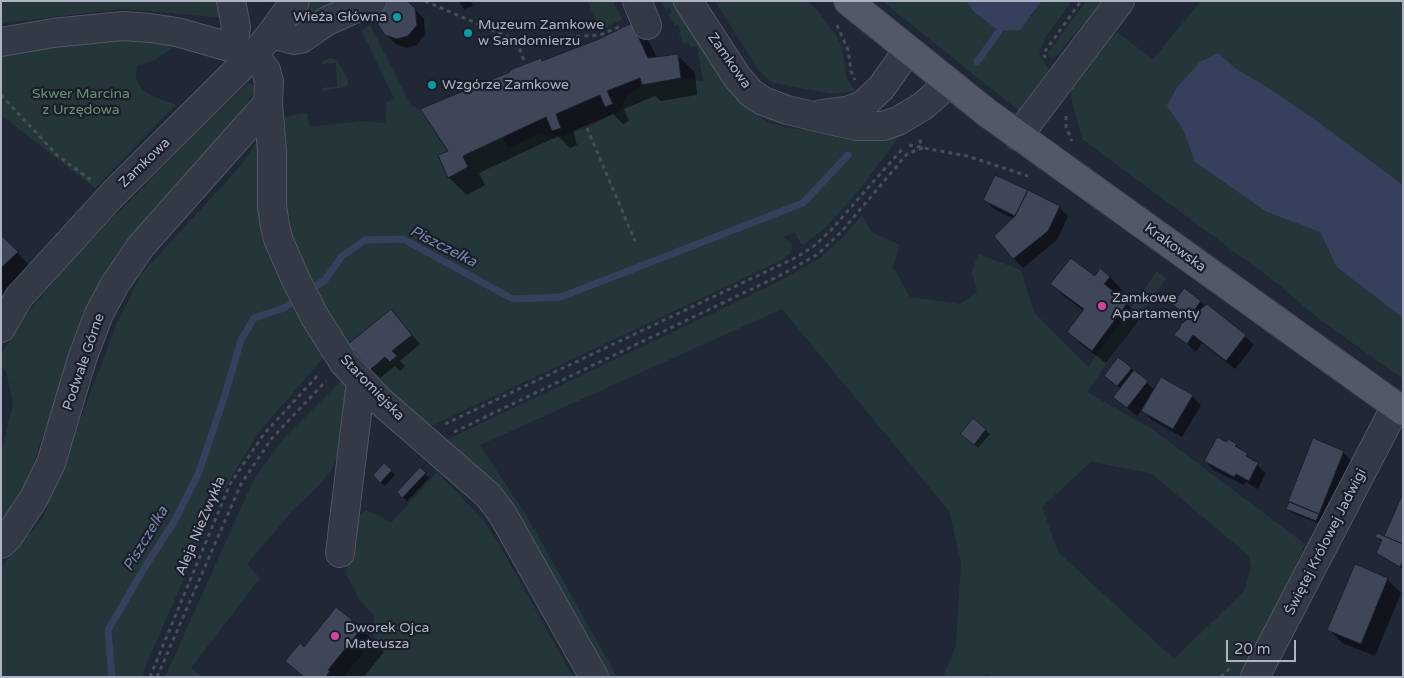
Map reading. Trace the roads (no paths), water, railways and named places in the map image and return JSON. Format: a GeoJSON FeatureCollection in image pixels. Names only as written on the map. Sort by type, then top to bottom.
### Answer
{"type":"FeatureCollection","features":[{"type":"Feature","properties":{"kind":"main road","name":"Krakowska"},"geometry":{"type":"LineString","coordinates":[[842,13],[908,50],[1018,136],[1399,409]]}},
{"type":"Feature","properties":{"kind":"street"},"geometry":{"type":"LineString","coordinates":[[1,42],[53,33],[123,26],[177,32],[238,33],[247,1]]}},
{"type":"Feature","properties":{"kind":"street","name":"Zamkowa"},"geometry":{"type":"LineString","coordinates":[[1,328],[19,297],[108,200],[238,33],[272,34],[295,1]]}},
{"type":"Feature","properties":{"kind":"street"},"geometry":{"type":"LineString","coordinates":[[272,34],[294,40],[302,39],[334,11],[372,1]]}},
{"type":"Feature","properties":{"kind":"street","name":"Zamkowa"},"geometry":{"type":"LineString","coordinates":[[688,1],[737,77],[751,93],[763,102],[787,110],[856,126],[883,126],[898,121],[923,106],[949,83]]}},
{"type":"Feature","properties":{"kind":"street"},"geometry":{"type":"LineString","coordinates":[[1018,136],[1120,1]]}},
{"type":"Feature","properties":{"kind":"street","name":"Staromiejska"},"geometry":{"type":"LineString","coordinates":[[238,33],[266,70],[269,82],[268,103],[272,152],[274,226],[296,280],[315,317],[347,366],[424,440],[488,495],[503,515],[594,677]]}},
{"type":"Feature","properties":{"kind":"street","name":"Zamkowa"},"geometry":{"type":"LineString","coordinates":[[811,116],[847,111],[864,104],[881,88],[908,50]]}},
{"type":"Feature","properties":{"kind":"street","name":"Podwale Górne"},"geometry":{"type":"LineString","coordinates":[[1,544],[9,536],[34,498],[51,463],[82,359],[99,314],[115,284],[141,246],[268,103]]}},
{"type":"Feature","properties":{"kind":"street"},"geometry":{"type":"LineString","coordinates":[[340,553],[347,366]]}},
{"type":"Feature","properties":{"kind":"street","name":"Świętej Królowej Jadwigi"},"geometry":{"type":"LineString","coordinates":[[1255,677],[1399,409]]}},
{"type":"Feature","properties":{"kind":"water"},"geometry":{"type":"Polygon","coordinates":[[[966,1],[1042,1],[1020,30],[999,31],[973,11],[966,1]]]}},
{"type":"Feature","properties":{"kind":"water"},"geometry":{"type":"Polygon","coordinates":[[[1218,53],[1235,68],[1318,122],[1403,185],[1403,318],[1337,267],[1320,232],[1267,212],[1195,162],[1183,129],[1167,106],[1177,87],[1200,62],[1218,53]]]}},
{"type":"Feature","properties":{"kind":"waterway","name":"Piszczelka"},"geometry":{"type":"LineString","coordinates":[[977,62],[999,31]]}},
{"type":"Feature","properties":{"kind":"waterway","name":"Piszczelka"},"geometry":{"type":"LineString","coordinates":[[309,291],[325,280],[342,256],[365,240],[403,239],[513,299],[561,297],[803,203],[848,155]]}},
{"type":"Feature","properties":{"kind":"waterway","name":"Piszczelka"},"geometry":{"type":"LineString","coordinates":[[112,677],[108,630],[174,522],[199,472],[241,340],[254,318],[284,308],[298,298]]}},
{"type":"Feature","properties":{"kind":"place","name":"Wieża Główna"},"geometry":{"type":"Point","coordinates":[397,17]}},
{"type":"Feature","properties":{"kind":"place","name":"Muzeum Zamkowe w Sandomierzu"},"geometry":{"type":"Point","coordinates":[468,33]}},
{"type":"Feature","properties":{"kind":"place","name":"Wzgórze Zamkowe"},"geometry":{"type":"Point","coordinates":[432,85]}},
{"type":"Feature","properties":{"kind":"place","name":"Zamkowe Apartamenty"},"geometry":{"type":"Point","coordinates":[1102,306]}},
{"type":"Feature","properties":{"kind":"place","name":"Dworek Ojca Mateusza"},"geometry":{"type":"Point","coordinates":[335,636]}},
{"type":"Feature","properties":{"kind":"park label","name":"Skwer Marcina z Urzędowa"},"geometry":{"type":"Point","coordinates":[81,102]}}]}
